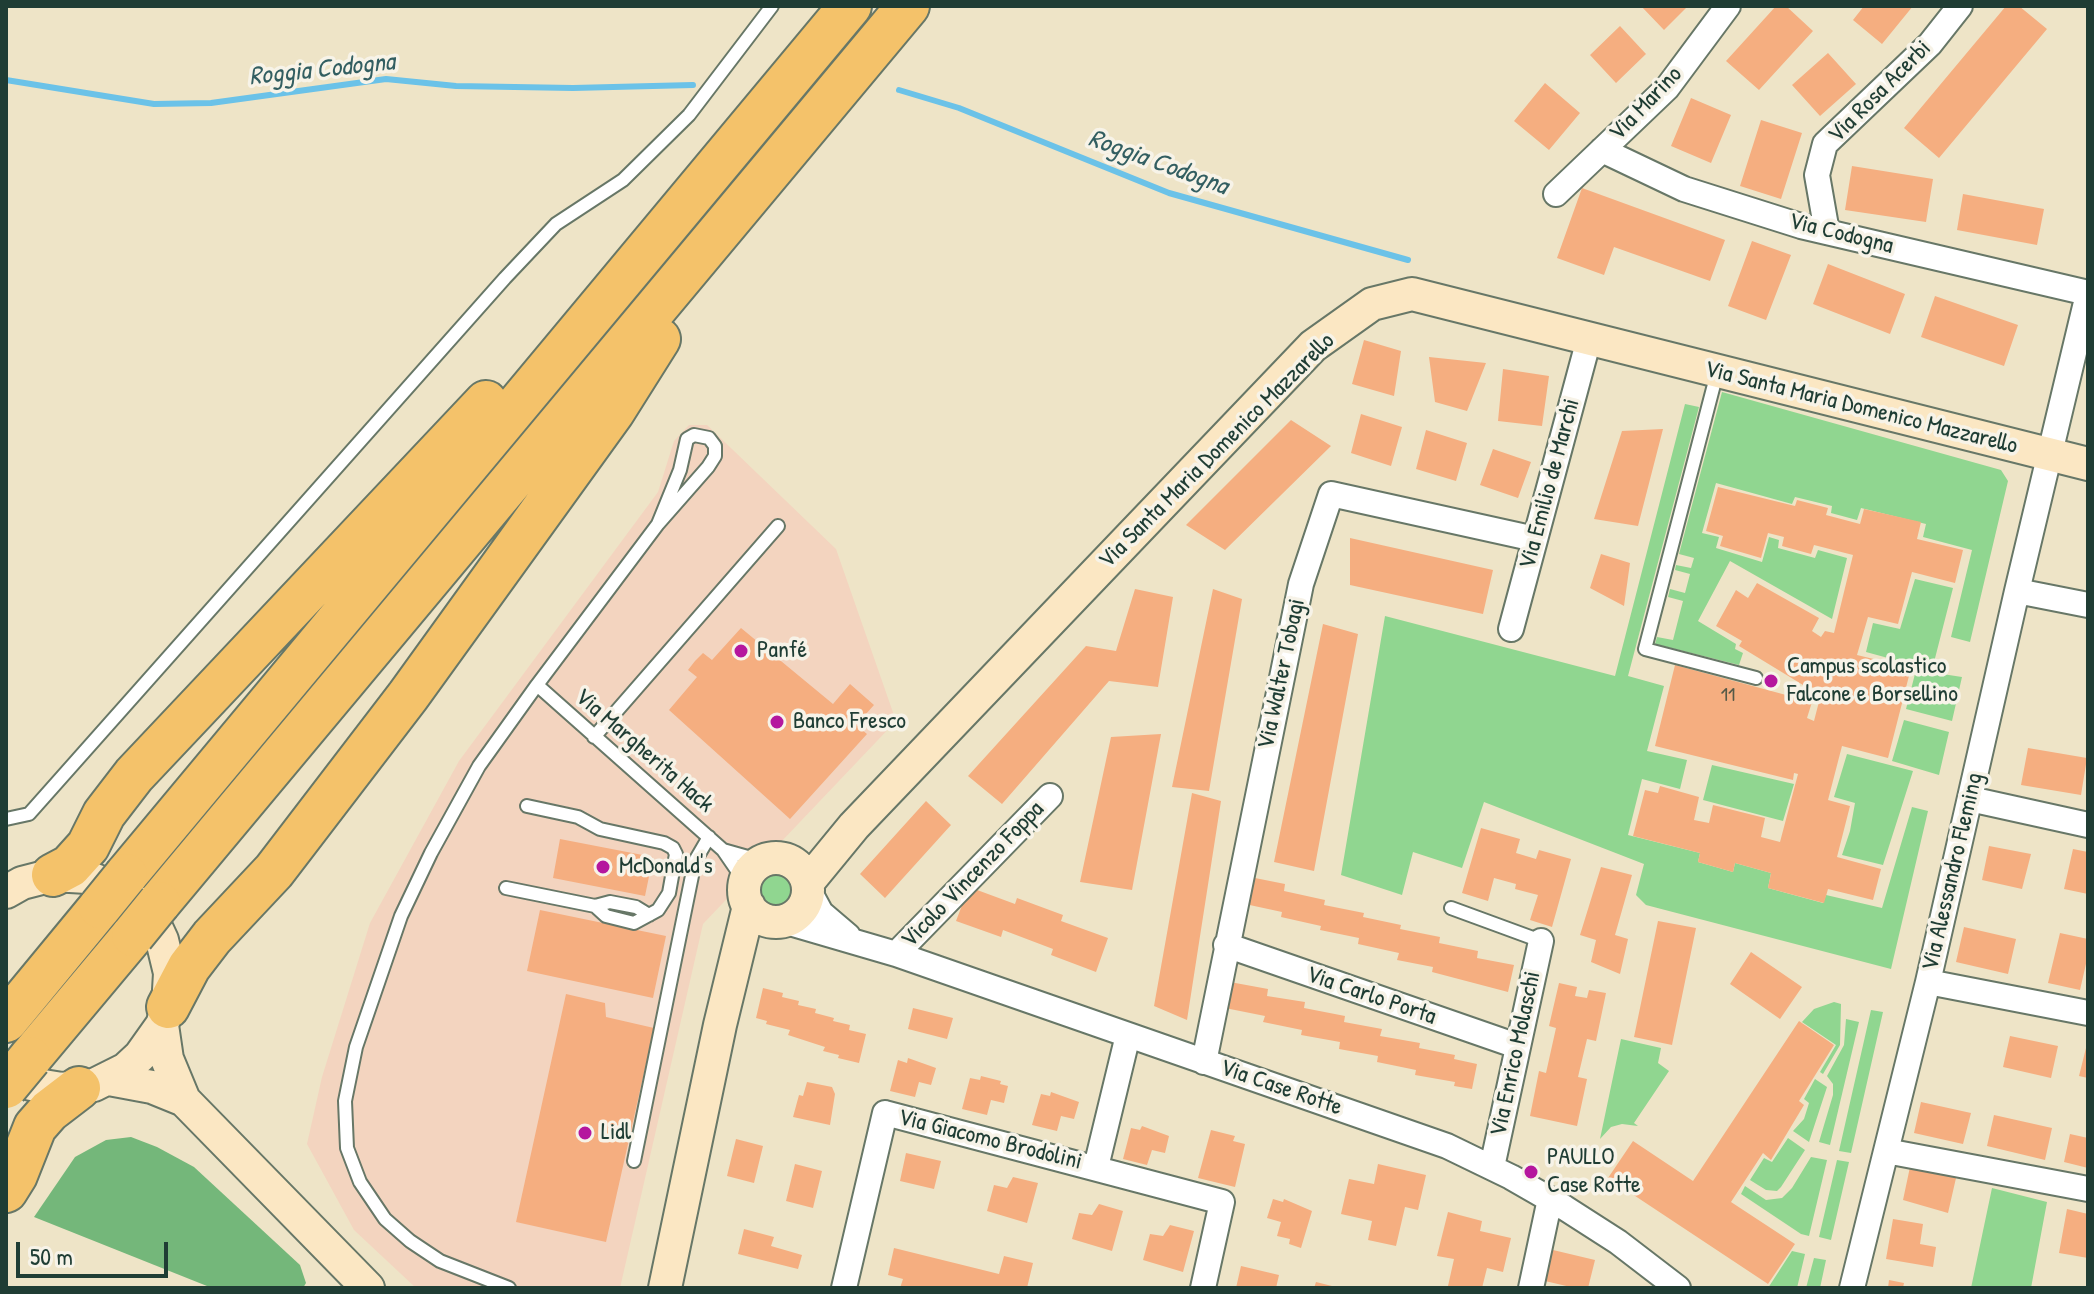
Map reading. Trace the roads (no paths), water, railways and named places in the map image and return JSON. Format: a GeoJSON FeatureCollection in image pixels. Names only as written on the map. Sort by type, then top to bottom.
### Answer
{"type":"FeatureCollection","features":[{"type":"Feature","properties":{"kind":"highway"},"geometry":{"type":"LineString","coordinates":[[6,1021],[850,6]]}},
{"type":"Feature","properties":{"kind":"highway"},"geometry":{"type":"LineString","coordinates":[[14,1073],[133,935],[908,6]]}},
{"type":"Feature","properties":{"kind":"highway"},"geometry":{"type":"LineString","coordinates":[[22,882],[70,866],[88,846],[104,814],[134,775],[552,332],[714,169]]}},
{"type":"Feature","properties":{"kind":"highway"},"geometry":{"type":"LineString","coordinates":[[165,1016],[189,967],[212,937],[274,871],[408,696],[613,412],[748,198]]}},
{"type":"Feature","properties":{"kind":"highway"},"geometry":{"type":"LineString","coordinates":[[6,1191],[16,1175],[35,1127],[49,1111],[94,1084]]}},
{"type":"Feature","properties":{"kind":"street","name":"Via Marino"},"geometry":{"type":"LineString","coordinates":[[1556,194],[1667,88],[1728,6]]}},
{"type":"Feature","properties":{"kind":"street","name":"Via Rosa Acerbi"},"geometry":{"type":"LineString","coordinates":[[1827,232],[1817,175],[1825,144],[1930,44],[1960,6]]}},
{"type":"Feature","properties":{"kind":"street","name":"Via Codogna"},"geometry":{"type":"LineString","coordinates":[[1602,150],[1684,189],[1827,232],[2088,294]]}},
{"type":"Feature","properties":{"kind":"street","name":"Via Santa Maria Domenico Mazzarello"},"geometry":{"type":"LineString","coordinates":[[808,886],[854,826],[1313,346],[1372,304],[1412,294],[2088,464]]}},
{"type":"Feature","properties":{"kind":"street","name":"Via Alessandro Fleming"},"geometry":{"type":"LineString","coordinates":[[1852,1288],[1928,982],[2088,294]]}},
{"type":"Feature","properties":{"kind":"street","name":"Via Emilio de Marchi"},"geometry":{"type":"LineString","coordinates":[[1511,629],[1589,339]]}},
{"type":"Feature","properties":{"kind":"street","name":"Via Walter Tobagi"},"geometry":{"type":"LineString","coordinates":[[1204,1062],[1301,584],[1331,494],[1535,539]]}},
{"type":"Feature","properties":{"kind":"street"},"geometry":{"type":"LineString","coordinates":[[2017,591],[2088,605]]}},
{"type":"Feature","properties":{"kind":"street","name":"Vicolo Vincenzo Foppa"},"geometry":{"type":"LineString","coordinates":[[896,954],[1050,796]]}},
{"type":"Feature","properties":{"kind":"street"},"geometry":{"type":"LineString","coordinates":[[1970,799],[2088,825]]}},
{"type":"Feature","properties":{"kind":"street","name":"Via Santa Maria Domenico Mazzarello"},"geometry":{"type":"LineString","coordinates":[[761,877],[854,826]]}},
{"type":"Feature","properties":{"kind":"street"},"geometry":{"type":"LineString","coordinates":[[733,977],[748,949],[802,909],[808,886],[799,867],[761,877]]}},
{"type":"Feature","properties":{"kind":"street"},"geometry":{"type":"LineString","coordinates":[[22,882],[87,877],[125,894],[144,911],[155,925],[167,956],[170,973],[165,1016],[167,1059],[184,1100],[368,1288]]}},
{"type":"Feature","properties":{"kind":"street"},"geometry":{"type":"LineString","coordinates":[[761,877],[762,919],[781,922]]}},
{"type":"Feature","properties":{"kind":"street"},"geometry":{"type":"LineString","coordinates":[[665,1288],[720,1025],[761,877]]}},
{"type":"Feature","properties":{"kind":"street","name":"Via Case Rotte"},"geometry":{"type":"LineString","coordinates":[[808,886],[824,917],[856,942]]}},
{"type":"Feature","properties":{"kind":"street","name":"Via Case Rotte"},"geometry":{"type":"LineString","coordinates":[[781,922],[896,954],[1419,1135],[1492,1167],[1550,1199],[1601,1230],[1678,1288]]}},
{"type":"Feature","properties":{"kind":"street","name":"Via Enrico Molaschi"},"geometry":{"type":"LineString","coordinates":[[1492,1167],[1541,941]]}},
{"type":"Feature","properties":{"kind":"street","name":"Via Carlo Porta"},"geometry":{"type":"LineString","coordinates":[[1226,945],[1517,1046]]}},
{"type":"Feature","properties":{"kind":"street"},"geometry":{"type":"LineString","coordinates":[[1928,982],[2088,1013]]}},
{"type":"Feature","properties":{"kind":"street"},"geometry":{"type":"LineString","coordinates":[[94,1084],[140,1056],[165,1016]]}},
{"type":"Feature","properties":{"kind":"street","name":"Via Giacomo Brodolini"},"geometry":{"type":"LineString","coordinates":[[1096,1167],[1128,1035]]}},
{"type":"Feature","properties":{"kind":"street"},"geometry":{"type":"LineString","coordinates":[[14,1073],[46,1088],[94,1084],[152,1087],[184,1100]]}},
{"type":"Feature","properties":{"kind":"street","name":"Via Giacomo Brodolini"},"geometry":{"type":"LineString","coordinates":[[844,1288],[885,1113],[1222,1202],[1203,1288]]}},
{"type":"Feature","properties":{"kind":"street"},"geometry":{"type":"LineString","coordinates":[[1886,1151],[2088,1189]]}},
{"type":"Feature","properties":{"kind":"street"},"geometry":{"type":"LineString","coordinates":[[1531,1288],[1550,1199]]}},
{"type":"Feature","properties":{"kind":"lane"},"geometry":{"type":"LineString","coordinates":[[6,819],[29,814],[556,224],[623,180],[679,125],[772,6]]}},
{"type":"Feature","properties":{"kind":"lane"},"geometry":{"type":"LineString","coordinates":[[1717,372],[1645,649],[1756,678]]}},
{"type":"Feature","properties":{"kind":"lane"},"geometry":{"type":"LineString","coordinates":[[509,1288],[440,1261],[385,1219],[360,1182],[347,1148],[345,1101],[356,1047],[401,916],[431,853],[479,766],[537,685],[658,524],[708,467],[715,456],[715,446],[709,438],[694,435],[687,439],[680,470],[658,524]]}},
{"type":"Feature","properties":{"kind":"lane"},"geometry":{"type":"LineString","coordinates":[[594,737],[778,526]]}},
{"type":"Feature","properties":{"kind":"lane","name":"Via Margherita Hack"},"geometry":{"type":"LineString","coordinates":[[537,685],[723,850]]}},
{"type":"Feature","properties":{"kind":"lane"},"geometry":{"type":"LineString","coordinates":[[506,888],[595,906],[606,916],[634,923],[658,910],[669,893],[676,854],[673,848],[664,843],[600,829],[578,817],[527,806]]}},
{"type":"Feature","properties":{"kind":"lane"},"geometry":{"type":"LineString","coordinates":[[634,1161],[695,861],[709,837]]}},
{"type":"Feature","properties":{"kind":"lane"},"geometry":{"type":"LineString","coordinates":[[723,850],[761,877]]}},
{"type":"Feature","properties":{"kind":"lane"},"geometry":{"type":"LineString","coordinates":[[723,850],[761,877]]}},
{"type":"Feature","properties":{"kind":"lane"},"geometry":{"type":"LineString","coordinates":[[1451,908],[1541,941]]}},
{"type":"Feature","properties":{"kind":"waterway","name":"Roggia Codogna"},"geometry":{"type":"LineString","coordinates":[[6,80],[154,104],[211,103],[386,79],[456,86],[573,88],[693,85]]}},
{"type":"Feature","properties":{"kind":"waterway","name":"Roggia Codogna"},"geometry":{"type":"LineString","coordinates":[[899,90],[959,108],[1169,193],[1408,260]]}},
{"type":"Feature","properties":{"kind":"place","name":"Panfé"},"geometry":{"type":"Point","coordinates":[741,651]}},
{"type":"Feature","properties":{"kind":"place","name":"Campus scolastico Falcone e Borsellino"},"geometry":{"type":"Point","coordinates":[1771,681]}},
{"type":"Feature","properties":{"kind":"place","name":"Banco Fresco"},"geometry":{"type":"Point","coordinates":[777,722]}},
{"type":"Feature","properties":{"kind":"place","name":"McDonald's"},"geometry":{"type":"Point","coordinates":[603,867]}},
{"type":"Feature","properties":{"kind":"place","name":"Lidl"},"geometry":{"type":"Point","coordinates":[585,1133]}},
{"type":"Feature","properties":{"kind":"place","name":"PAULLO Case Rotte"},"geometry":{"type":"Point","coordinates":[1531,1172]}}]}
